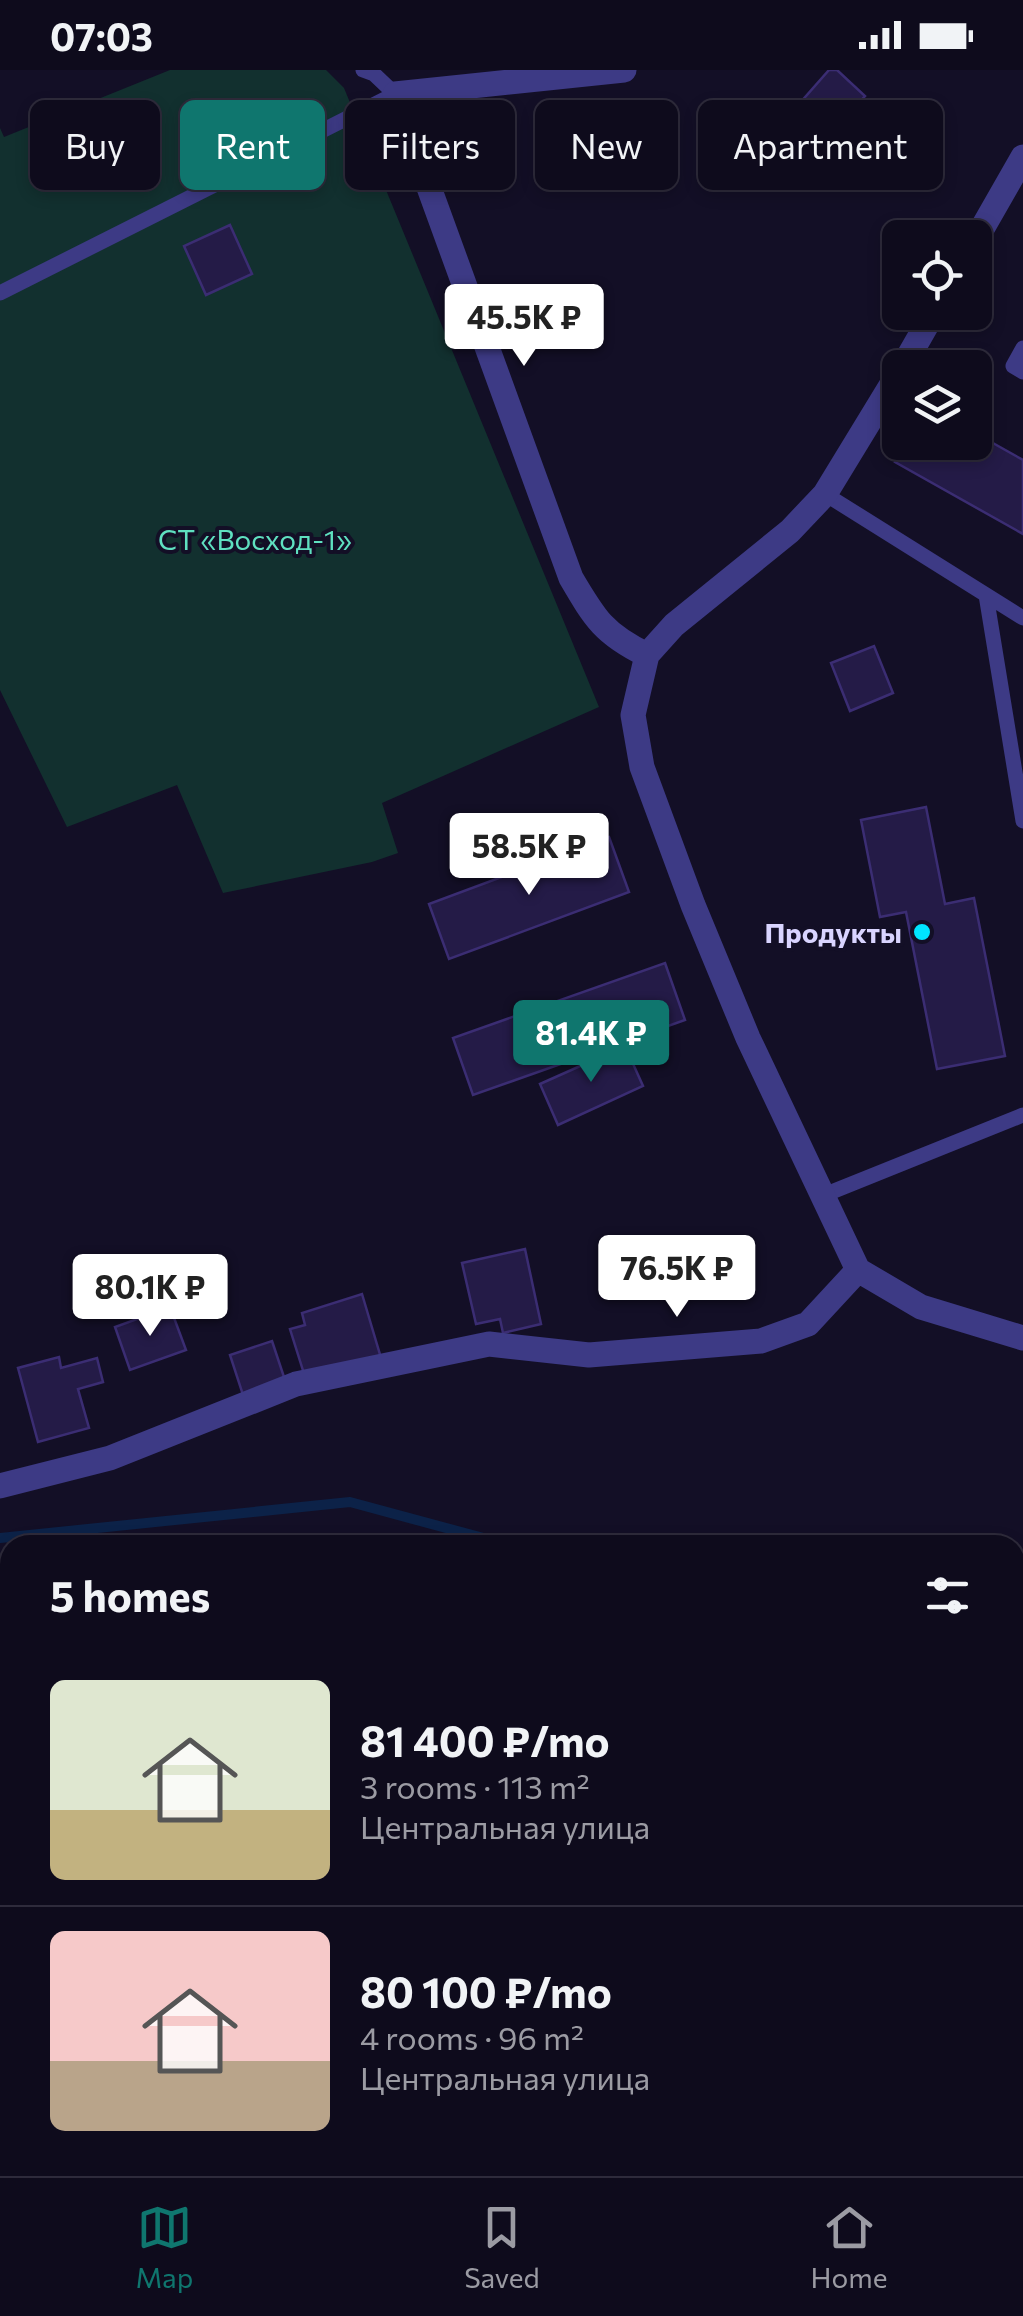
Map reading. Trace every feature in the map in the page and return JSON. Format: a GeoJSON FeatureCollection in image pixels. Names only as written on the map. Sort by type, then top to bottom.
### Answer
{"type":"FeatureCollection","features":[{"type":"Feature","properties":{"kind":"street"},"geometry":{"type":"LineString","coordinates":[[624,70],[431,80],[395,94],[571,578],[596,620],[617,640],[647,656]]}},
{"type":"Feature","properties":{"kind":"street"},"geometry":{"type":"LineString","coordinates":[[987,220],[1023,157]]}},
{"type":"Feature","properties":{"kind":"street"},"geometry":{"type":"LineString","coordinates":[[882,400],[825,494],[790,531],[674,625],[647,656],[633,715],[642,767],[741,1022],[858,1270],[921,1306],[1023,1338]]}},
{"type":"Feature","properties":{"kind":"street"},"geometry":{"type":"LineString","coordinates":[[0,1486],[110,1458],[296,1384],[489,1344],[589,1355],[761,1341],[808,1324],[858,1270]]}},
{"type":"Feature","properties":{"kind":"lane"},"geometry":{"type":"LineString","coordinates":[[0,294],[395,94],[374,74],[363,70]]}},
{"type":"Feature","properties":{"kind":"lane"},"geometry":{"type":"LineString","coordinates":[[1023,348],[1013,366],[1023,372]]}},
{"type":"Feature","properties":{"kind":"lane"},"geometry":{"type":"LineString","coordinates":[[825,494],[1023,618]]}},
{"type":"Feature","properties":{"kind":"lane"},"geometry":{"type":"LineString","coordinates":[[986,596],[1023,821]]}},
{"type":"Feature","properties":{"kind":"lane"},"geometry":{"type":"LineString","coordinates":[[824,1195],[1023,1115]]}},
{"type":"Feature","properties":{"kind":"green space","name":"СТ «Восход-1»"},"geometry":{"type":"Polygon","coordinates":[[[170,70],[326,70],[344,88],[349,100],[345,100],[345,190],[386,190],[599,707],[382,803],[398,853],[223,893],[177,785],[67,827],[0,690],[0,128],[4,137],[30,127],[30,190],[160,190],[160,100],[96,100],[170,70]]]}},
{"type":"Feature","properties":{"kind":"building"},"geometry":{"type":"Polygon","coordinates":[[[829,70],[837,70],[865,96],[861,100],[803,100],[829,70]]]}},
{"type":"Feature","properties":{"kind":"building"},"geometry":{"type":"Polygon","coordinates":[[[230,225],[252,274],[206,295],[184,246],[230,225]]]}},
{"type":"Feature","properties":{"kind":"building"},"geometry":{"type":"Polygon","coordinates":[[[992,443],[1023,460],[1023,534],[895,462],[992,460],[992,443]]]}},
{"type":"Feature","properties":{"kind":"building"},"geometry":{"type":"Polygon","coordinates":[[[874,646],[893,693],[850,711],[831,663],[874,646]]]}},
{"type":"Feature","properties":{"kind":"building"},"geometry":{"type":"Polygon","coordinates":[[[926,807],[945,904],[974,898],[1005,1056],[937,1069],[906,912],[880,917],[861,820],[926,807]]]}},
{"type":"Feature","properties":{"kind":"building"},"geometry":{"type":"Polygon","coordinates":[[[609,837],[629,892],[449,959],[429,904],[609,837]]]}},
{"type":"Feature","properties":{"kind":"building"},"geometry":{"type":"Polygon","coordinates":[[[665,963],[685,1020],[473,1095],[453,1038],[665,963]]]}},
{"type":"Feature","properties":{"kind":"building"},"geometry":{"type":"Polygon","coordinates":[[[625,1046],[643,1086],[558,1125],[540,1084],[625,1046]]]}},
{"type":"Feature","properties":{"kind":"building"},"geometry":{"type":"Polygon","coordinates":[[[525,1249],[541,1324],[503,1333],[500,1319],[476,1324],[462,1263],[525,1249]]]}},
{"type":"Feature","properties":{"kind":"building"},"geometry":{"type":"Polygon","coordinates":[[[362,1294],[381,1358],[306,1380],[290,1329],[305,1325],[302,1313],[362,1294]]]}},
{"type":"Feature","properties":{"kind":"building"},"geometry":{"type":"Polygon","coordinates":[[[170,1307],[186,1350],[130,1370],[115,1327],[170,1307]]]}},
{"type":"Feature","properties":{"kind":"building"},"geometry":{"type":"Polygon","coordinates":[[[272,1341],[285,1380],[243,1395],[230,1355],[272,1341]]]}},
{"type":"Feature","properties":{"kind":"building"},"geometry":{"type":"Polygon","coordinates":[[[59,1357],[61,1368],[97,1358],[103,1382],[78,1389],[89,1428],[38,1442],[18,1368],[59,1357]]]}},
{"type":"Feature","properties":{"kind":"waterway"},"geometry":{"type":"LineString","coordinates":[[29,1535],[350,1502],[472,1535]]}},
{"type":"Feature","properties":{"kind":"place","name":"Продукты"},"geometry":{"type":"Point","coordinates":[922,932]}}]}
